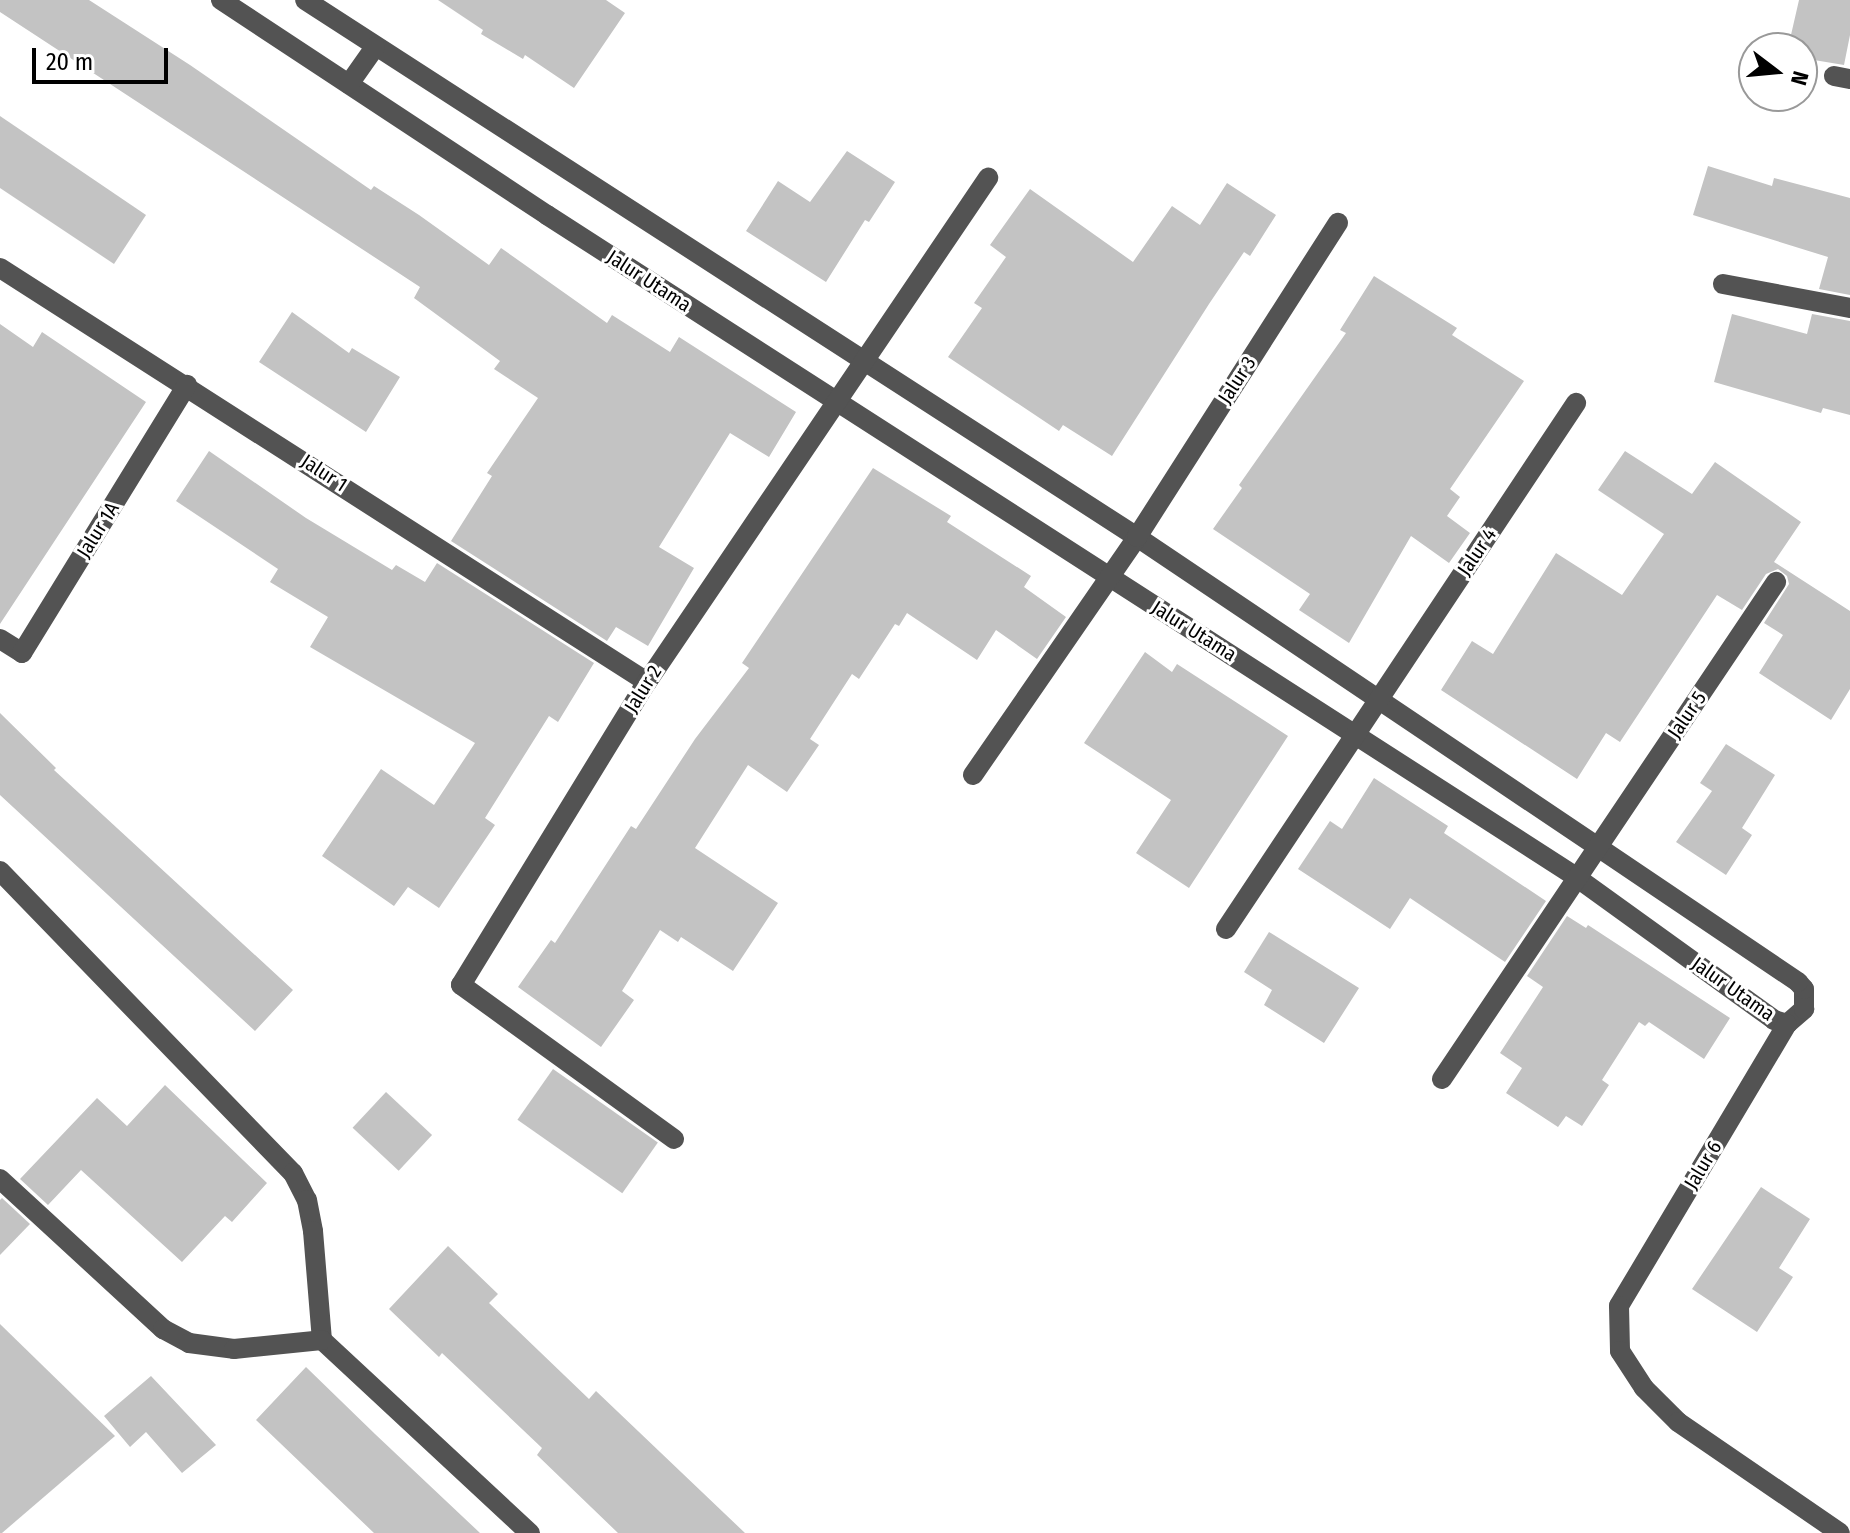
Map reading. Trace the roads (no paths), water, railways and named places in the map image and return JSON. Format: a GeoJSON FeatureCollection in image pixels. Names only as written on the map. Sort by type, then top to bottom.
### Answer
{"type":"FeatureCollection","features":[{"type":"Feature","properties":{"kind":"street","name":"Jalur Utama"},"geometry":{"type":"LineString","coordinates":[[221,0],[1576,877],[1766,1015],[1787,1024],[1799,1017],[1806,1002],[1804,989],[1798,982],[1137,537],[305,0]]}},
{"type":"Feature","properties":{"kind":"street"},"geometry":{"type":"LineString","coordinates":[[349,84],[375,47]]}},
{"type":"Feature","properties":{"kind":"street"},"geometry":{"type":"LineString","coordinates":[[861,361],[988,178]]}},
{"type":"Feature","properties":{"kind":"street","name":"Jalur 3"},"geometry":{"type":"LineString","coordinates":[[1109,577],[1338,223]]}},
{"type":"Feature","properties":{"kind":"street","name":"Jalur 1"},"geometry":{"type":"LineString","coordinates":[[0,268],[647,682]]}},
{"type":"Feature","properties":{"kind":"street"},"geometry":{"type":"LineString","coordinates":[[1723,284],[1850,308]]}},
{"type":"Feature","properties":{"kind":"street","name":"Jalur 2"},"geometry":{"type":"LineString","coordinates":[[674,1139],[461,985],[647,682],[861,361]]}},
{"type":"Feature","properties":{"kind":"street","name":"Jalur 1A"},"geometry":{"type":"LineString","coordinates":[[0,639],[22,653],[187,385]]}},
{"type":"Feature","properties":{"kind":"street","name":"Jalur 4"},"geometry":{"type":"LineString","coordinates":[[1355,734],[1576,403]]}},
{"type":"Feature","properties":{"kind":"street"},"geometry":{"type":"LineString","coordinates":[[973,775],[1109,577]]}},
{"type":"Feature","properties":{"kind":"street","name":"Jalur 5"},"geometry":{"type":"LineString","coordinates":[[1576,877],[1776,582]]}},
{"type":"Feature","properties":{"kind":"street"},"geometry":{"type":"LineString","coordinates":[[1226,929],[1355,734]]}},
{"type":"Feature","properties":{"kind":"street"},"geometry":{"type":"LineString","coordinates":[[0,871],[293,1173],[307,1200],[313,1231],[322,1340],[530,1533]]}},
{"type":"Feature","properties":{"kind":"street"},"geometry":{"type":"LineString","coordinates":[[1442,1079],[1576,877]]}},
{"type":"Feature","properties":{"kind":"street","name":"Jalur 6"},"geometry":{"type":"LineString","coordinates":[[1787,1024],[1619,1306],[1620,1351],[1644,1388],[1678,1422],[1840,1533]]}},
{"type":"Feature","properties":{"kind":"street"},"geometry":{"type":"LineString","coordinates":[[0,1179],[163,1329],[189,1343],[234,1349],[322,1340]]}}]}
